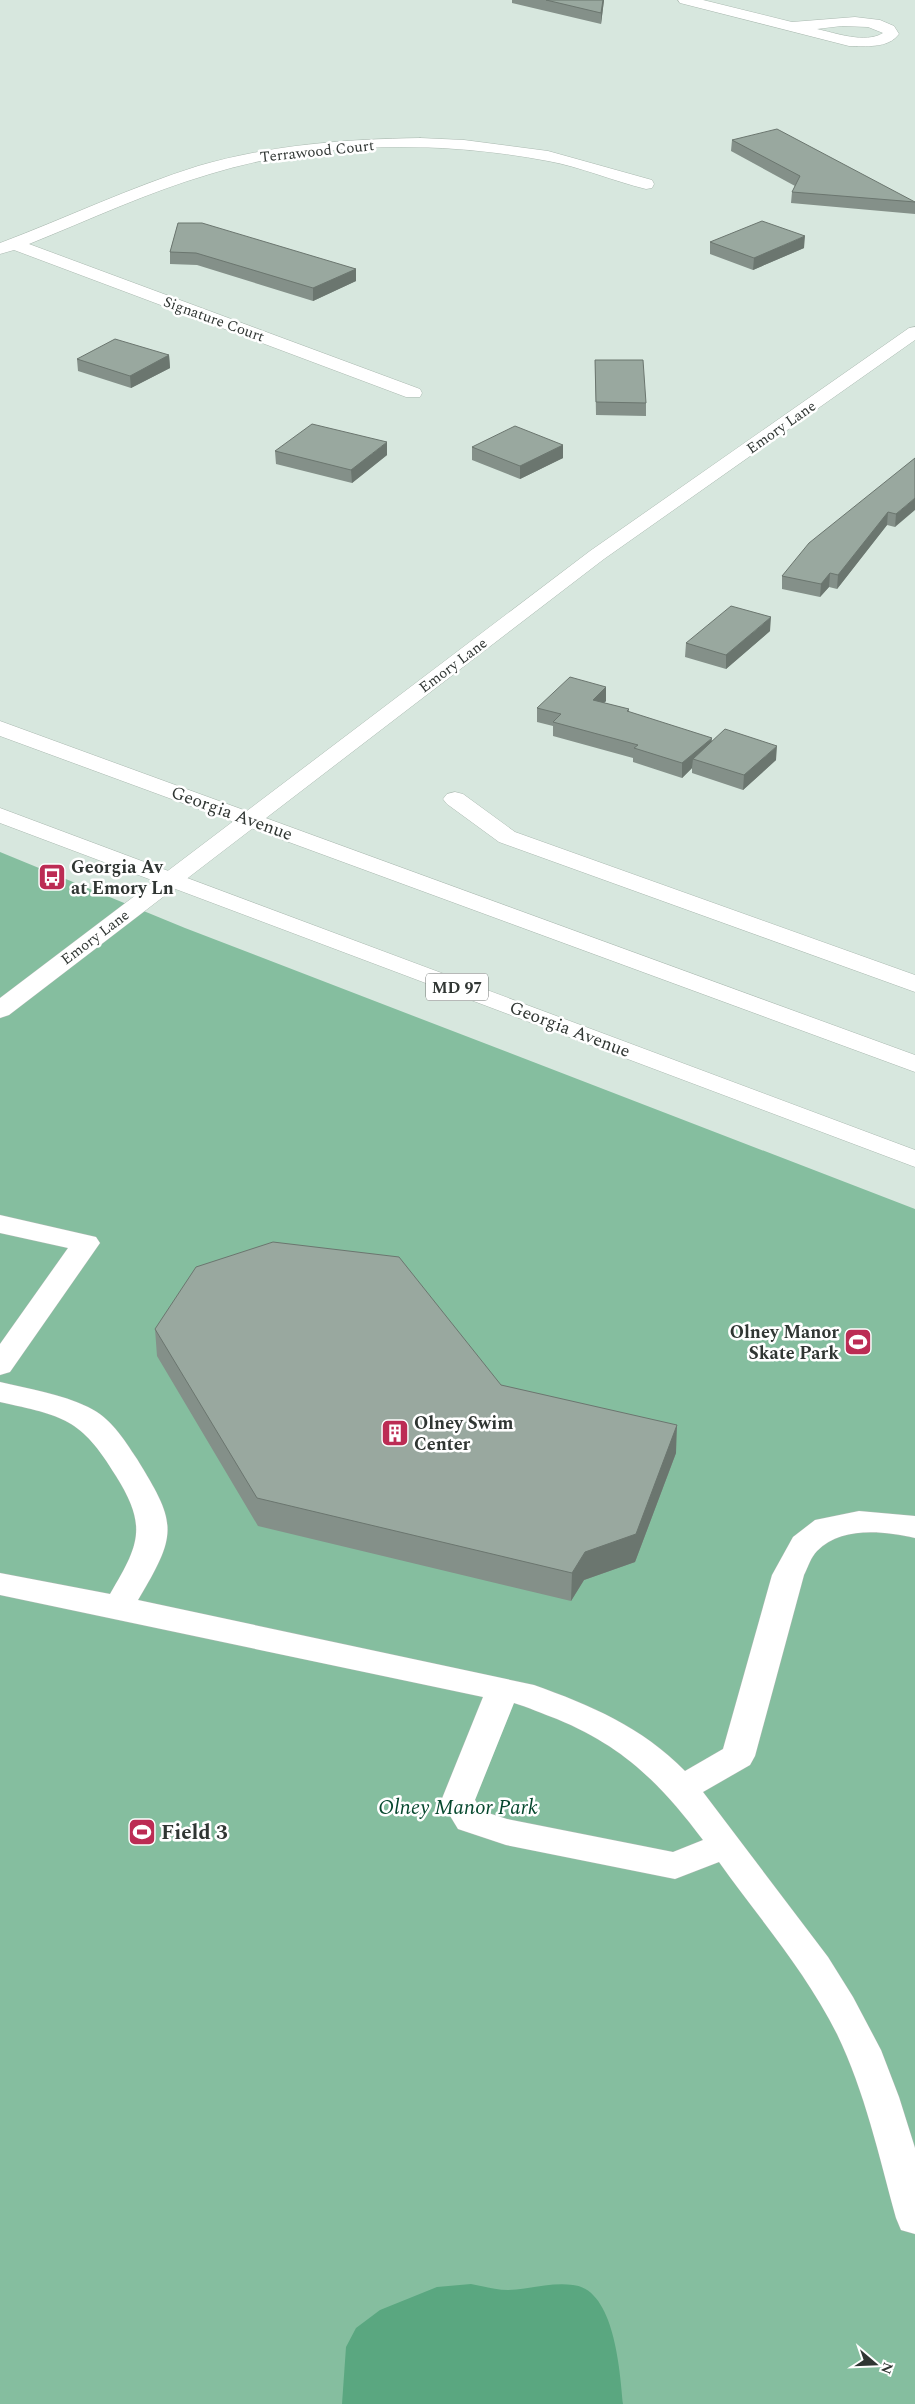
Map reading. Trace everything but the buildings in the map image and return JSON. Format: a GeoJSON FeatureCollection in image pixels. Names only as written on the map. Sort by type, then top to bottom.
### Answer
{"type":"FeatureCollection","features":[{"type":"Feature","properties":{"kind":"street"},"geometry":{"type":"LineString","coordinates":[[685,0],[791,27],[856,42],[884,39],[891,34],[886,27],[868,22],[791,27]]}},
{"type":"Feature","properties":{"kind":"street","name":"Terrawood Court"},"geometry":{"type":"LineString","coordinates":[[7,247],[145,190],[205,170],[250,158],[325,147],[420,144],[503,149],[590,166],[646,184]]}},
{"type":"Feature","properties":{"kind":"street","name":"Signature Court"},"geometry":{"type":"LineString","coordinates":[[7,247],[413,393]]}},
{"type":"Feature","properties":{"kind":"street","name":"Emory Lane"},"geometry":{"type":"LineString","coordinates":[[0,1010],[597,555],[915,332]]}},
{"type":"Feature","properties":{"kind":"street","name":"Georgia Avenue"},"geometry":{"type":"LineString","coordinates":[[0,728],[915,1064]]}},
{"type":"Feature","properties":{"kind":"street"},"geometry":{"type":"LineString","coordinates":[[455,799],[507,837],[915,984]]}},
{"type":"Feature","properties":{"kind":"street","name":"Georgia Avenue"},"geometry":{"type":"LineString","coordinates":[[0,814],[170,880],[915,1158]]}},
{"type":"Feature","properties":{"kind":"street"},"geometry":{"type":"LineString","coordinates":[[0,1224],[86,1243],[0,1365]]}},
{"type":"Feature","properties":{"kind":"street"},"geometry":{"type":"LineString","coordinates":[[0,1392],[61,1408],[81,1416],[100,1429],[147,1498],[153,1519],[152,1537],[143,1561],[118,1607]]}},
{"type":"Feature","properties":{"kind":"street"},"geometry":{"type":"LineString","coordinates":[[680,1789],[738,1756],[788,1575],[804,1546],[826,1528],[859,1522],[900,1524],[915,1527]]}},
{"type":"Feature","properties":{"kind":"street"},"geometry":{"type":"LineString","coordinates":[[0,1584],[118,1607],[522,1693],[576,1712],[627,1740],[666,1773],[680,1789],[726,1845],[815,1964],[853,2030],[886,2110],[915,2218]]}},
{"type":"Feature","properties":{"kind":"street"},"geometry":{"type":"LineString","coordinates":[[503,1689],[458,1801],[470,1820],[506,1832],[675,1866],[726,1845]]}},
{"type":"Feature","properties":{"kind":"green space","name":"Olney Manor Park"},"geometry":{"type":"Polygon","coordinates":[[[0,852],[185,928],[915,1209],[915,2404],[0,2404],[0,852]]]}},
{"type":"Feature","properties":{"kind":"shaded area"},"geometry":{"type":"Polygon","coordinates":[[[471,2284],[508,2290],[565,2284],[587,2290],[598,2301],[613,2334],[623,2404],[342,2404],[346,2347],[356,2328],[380,2310],[437,2287],[471,2284]]]}},
{"type":"Feature","properties":{"kind":"place","name":"Georgia Av at Emory Ln"},"geometry":{"type":"Point","coordinates":[52,877]}},
{"type":"Feature","properties":{"kind":"place","name":"Olney Manor Skate Park"},"geometry":{"type":"Point","coordinates":[858,1342]}},
{"type":"Feature","properties":{"kind":"place","name":"Olney Swim Center"},"geometry":{"type":"Point","coordinates":[395,1433]}},
{"type":"Feature","properties":{"kind":"place","name":"Field 3"},"geometry":{"type":"Point","coordinates":[142,1832]}}]}
